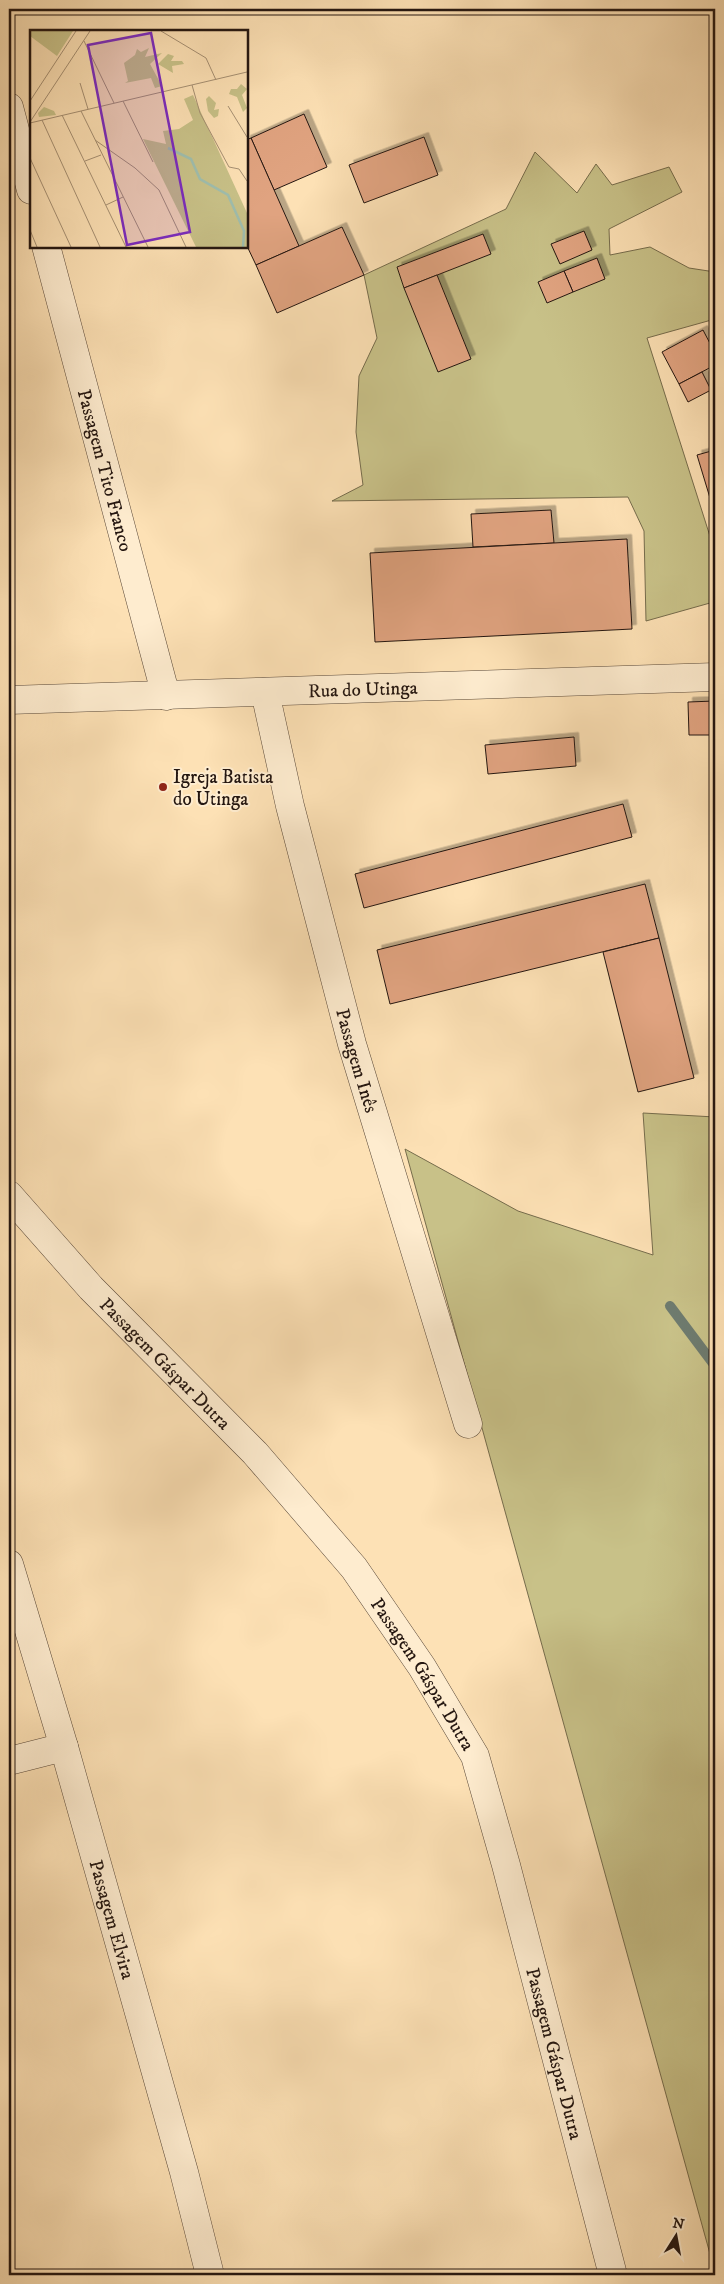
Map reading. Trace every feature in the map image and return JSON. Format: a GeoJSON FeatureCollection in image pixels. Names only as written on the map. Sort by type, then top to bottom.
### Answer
{"type":"FeatureCollection","features":[{"type":"Feature","properties":{"kind":"street"},"geometry":{"type":"LineString","coordinates":[[9,107],[30,186]]}},
{"type":"Feature","properties":{"kind":"street","name":"Passagem Tito Franco"},"geometry":{"type":"LineString","coordinates":[[47,248],[166,696]]}},
{"type":"Feature","properties":{"kind":"street","name":"Rua do Utinga"},"geometry":{"type":"LineString","coordinates":[[9,700],[715,677]]}},
{"type":"Feature","properties":{"kind":"street","name":"Passagem Inês"},"geometry":{"type":"LineString","coordinates":[[265,692],[290,806],[352,1044],[468,1424]]}},
{"type":"Feature","properties":{"kind":"street","name":"Passagem Gáspar Dutra"},"geometry":{"type":"LineString","coordinates":[[9,1195],[91,1288],[255,1453],[354,1568],[422,1666],[475,1756],[506,1864],[613,2275]]}},
{"type":"Feature","properties":{"kind":"street","name":"Passagem Elvira"},"geometry":{"type":"LineString","coordinates":[[9,1564],[64,1747],[184,2172],[210,2275]]}},
{"type":"Feature","properties":{"kind":"street"},"geometry":{"type":"LineString","coordinates":[[9,1761],[64,1747]]}},
{"type":"Feature","properties":{"kind":"shaded area"},"geometry":{"type":"Polygon","coordinates":[[[535,152],[577,193],[596,164],[612,185],[669,167],[682,192],[609,229],[610,255],[650,247],[689,268],[715,272],[715,319],[647,338],[715,552],[715,604],[710,603],[646,621],[644,531],[628,497],[332,501],[363,485],[356,432],[359,376],[377,338],[364,275],[506,209],[535,152]]]}},
{"type":"Feature","properties":{"kind":"shaded area"},"geometry":{"type":"Polygon","coordinates":[[[643,1113],[715,1117],[715,2272],[405,1149],[518,1211],[653,1255],[643,1113]]]}},
{"type":"Feature","properties":{"kind":"building"},"geometry":{"type":"Polygon","coordinates":[[[304,114],[327,167],[274,190],[251,138],[304,114]]]}},
{"type":"Feature","properties":{"kind":"building"},"geometry":{"type":"Polygon","coordinates":[[[424,137],[438,175],[364,203],[349,165],[424,137]]]}},
{"type":"Feature","properties":{"kind":"building"},"geometry":{"type":"Polygon","coordinates":[[[251,138],[299,246],[256,265],[248,248],[248,139],[251,138]]]}},
{"type":"Feature","properties":{"kind":"building"},"geometry":{"type":"Polygon","coordinates":[[[342,227],[364,275],[277,313],[256,265],[342,227]]]}},
{"type":"Feature","properties":{"kind":"building"},"geometry":{"type":"Polygon","coordinates":[[[584,231],[592,250],[560,264],[551,244],[584,231]]]}},
{"type":"Feature","properties":{"kind":"building"},"geometry":{"type":"Polygon","coordinates":[[[483,234],[491,254],[404,288],[397,267],[483,234]]]}},
{"type":"Feature","properties":{"kind":"building"},"geometry":{"type":"Polygon","coordinates":[[[597,258],[605,279],[573,292],[564,271],[597,258]]]}},
{"type":"Feature","properties":{"kind":"building"},"geometry":{"type":"Polygon","coordinates":[[[564,271],[573,292],[547,303],[538,282],[564,271]]]}},
{"type":"Feature","properties":{"kind":"building"},"geometry":{"type":"Polygon","coordinates":[[[437,275],[471,359],[438,372],[404,288],[437,275]]]}},
{"type":"Feature","properties":{"kind":"building"},"geometry":{"type":"Polygon","coordinates":[[[703,330],[715,353],[715,365],[679,384],[662,352],[703,330]]]}},
{"type":"Feature","properties":{"kind":"building"},"geometry":{"type":"Polygon","coordinates":[[[702,372],[711,390],[688,402],[679,384],[702,372]]]}},
{"type":"Feature","properties":{"kind":"building"},"geometry":{"type":"Polygon","coordinates":[[[715,450],[715,497],[710,498],[697,455],[715,450]]]}},
{"type":"Feature","properties":{"kind":"building"},"geometry":{"type":"Polygon","coordinates":[[[551,510],[554,543],[473,547],[471,514],[551,510]]]}},
{"type":"Feature","properties":{"kind":"building"},"geometry":{"type":"Polygon","coordinates":[[[627,539],[632,629],[375,642],[370,553],[627,539]]]}},
{"type":"Feature","properties":{"kind":"building"},"geometry":{"type":"Polygon","coordinates":[[[715,701],[715,735],[689,735],[688,702],[715,701]]]}},
{"type":"Feature","properties":{"kind":"building"},"geometry":{"type":"Polygon","coordinates":[[[574,737],[576,766],[488,774],[485,745],[574,737]]]}},
{"type":"Feature","properties":{"kind":"building"},"geometry":{"type":"Polygon","coordinates":[[[623,804],[632,837],[364,908],[355,874],[623,804]]]}},
{"type":"Feature","properties":{"kind":"building"},"geometry":{"type":"Polygon","coordinates":[[[645,884],[659,938],[390,1004],[377,950],[645,884]]]}},
{"type":"Feature","properties":{"kind":"building"},"geometry":{"type":"Polygon","coordinates":[[[659,938],[694,1078],[638,1092],[603,952],[659,938]]]}},
{"type":"Feature","properties":{"kind":"waterway"},"geometry":{"type":"LineString","coordinates":[[670,1306],[715,1366]]}},
{"type":"Feature","properties":{"kind":"place","name":"Igreja Batista do Utinga"},"geometry":{"type":"Point","coordinates":[163,787]}}]}
